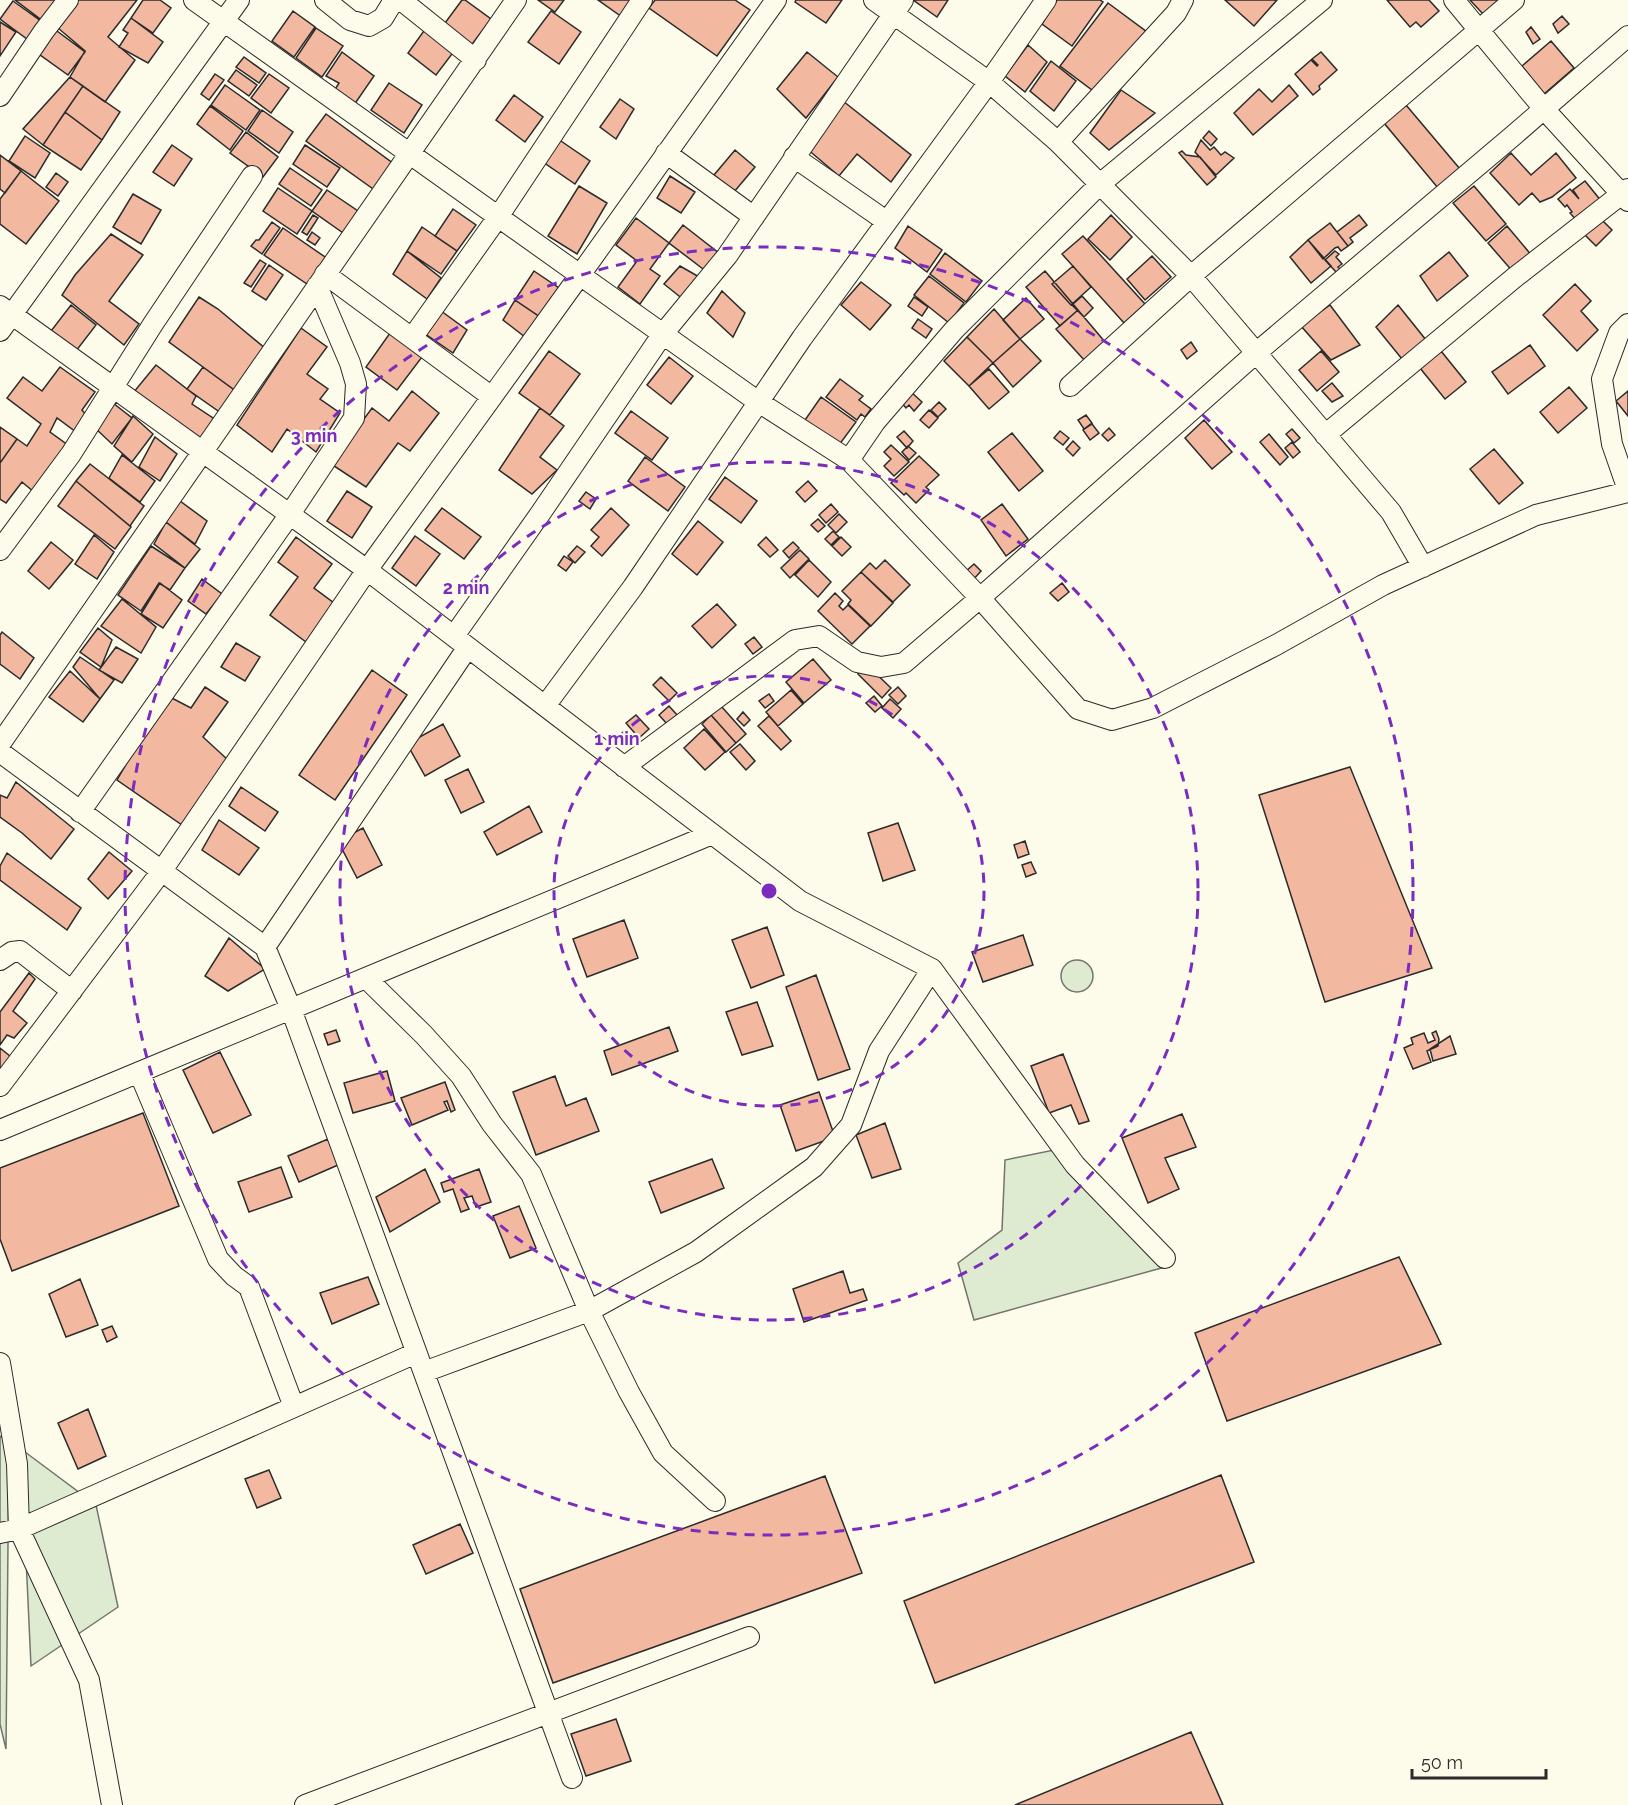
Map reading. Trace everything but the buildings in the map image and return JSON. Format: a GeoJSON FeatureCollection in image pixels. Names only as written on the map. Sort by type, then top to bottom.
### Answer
{"type":"FeatureCollection","features":[{"type":"Feature","properties":{"kind":"street"},"geometry":{"type":"LineString","coordinates":[[0,96],[68,0]]}},
{"type":"Feature","properties":{"kind":"street"},"geometry":{"type":"LineString","coordinates":[[194,0],[662,335],[757,401],[849,459],[980,598],[1078,709],[1112,720],[1153,708],[1276,645],[1383,585],[1536,515],[1628,491],[1612,444],[1602,379],[1619,333],[1628,324]]}},
{"type":"Feature","properties":{"kind":"street"},"geometry":{"type":"LineString","coordinates":[[0,331],[6,310],[239,0]]}},
{"type":"Feature","properties":{"kind":"street"},"geometry":{"type":"LineString","coordinates":[[325,0],[350,20],[369,26],[383,18],[394,0]]}},
{"type":"Feature","properties":{"kind":"street"},"geometry":{"type":"LineString","coordinates":[[401,0],[476,60]]}},
{"type":"Feature","properties":{"kind":"street"},"geometry":{"type":"LineString","coordinates":[[0,744],[516,0]]}},
{"type":"Feature","properties":{"kind":"street"},"geometry":{"type":"LineString","coordinates":[[412,338],[498,217],[642,0]]}},
{"type":"Feature","properties":{"kind":"street"},"geometry":{"type":"LineString","coordinates":[[0,1086],[161,872],[367,570],[776,0]]}},
{"type":"Feature","properties":{"kind":"street"},"geometry":{"type":"LineString","coordinates":[[874,0],[898,7],[1058,142],[1191,276],[1390,512],[1423,567]]}},
{"type":"Feature","properties":{"kind":"street"},"geometry":{"type":"LineString","coordinates":[[545,706],[633,587],[757,401],[1046,0]]}},
{"type":"Feature","properties":{"kind":"street"},"geometry":{"type":"LineString","coordinates":[[1058,142],[1176,13],[1183,0]]}},
{"type":"Feature","properties":{"kind":"street"},"geometry":{"type":"LineString","coordinates":[[849,459],[874,422],[954,330],[1100,184],[1322,0]]}},
{"type":"Feature","properties":{"kind":"street"},"geometry":{"type":"LineString","coordinates":[[1325,435],[1514,278],[1626,194],[1544,109],[1454,0]]}},
{"type":"Feature","properties":{"kind":"street"},"geometry":{"type":"LineString","coordinates":[[1070,386],[1191,276],[1514,0]]}},
{"type":"Feature","properties":{"kind":"street"},"geometry":{"type":"LineString","coordinates":[[265,947],[461,642],[540,514],[662,335],[727,256],[898,7]]}},
{"type":"Feature","properties":{"kind":"street"},"geometry":{"type":"LineString","coordinates":[[624,767],[795,640],[819,636],[857,662],[881,667],[904,663],[1256,353],[1628,36]]}},
{"type":"Feature","properties":{"kind":"street"},"geometry":{"type":"LineString","coordinates":[[666,153],[754,217]]}},
{"type":"Feature","properties":{"kind":"street"},"geometry":{"type":"LineString","coordinates":[[794,157],[886,221]]}},
{"type":"Feature","properties":{"kind":"street"},"geometry":{"type":"LineString","coordinates":[[0,550],[71,454],[112,386],[252,176]]}},
{"type":"Feature","properties":{"kind":"street"},"geometry":{"type":"LineString","coordinates":[[321,280],[412,338],[492,397]]}},
{"type":"Feature","properties":{"kind":"street"},"geometry":{"type":"LineString","coordinates":[[80,812],[290,514],[354,418],[356,384],[321,280]]}},
{"type":"Feature","properties":{"kind":"street"},"geometry":{"type":"LineString","coordinates":[[6,310],[367,570],[800,901],[932,969],[1075,1165],[1165,1258]]}},
{"type":"Feature","properties":{"kind":"street"},"geometry":{"type":"LineString","coordinates":[[0,752],[265,947],[291,1009],[572,1778]]}},
{"type":"Feature","properties":{"kind":"street"},"geometry":{"type":"LineString","coordinates":[[0,1130],[712,834]]}},
{"type":"Feature","properties":{"kind":"street"},"geometry":{"type":"LineString","coordinates":[[0,960],[12,952],[20,951],[72,991]]}},
{"type":"Feature","properties":{"kind":"street"},"geometry":{"type":"LineString","coordinates":[[424,1372],[589,1311],[696,1251],[814,1167],[851,1125],[879,1051],[932,969]]}},
{"type":"Feature","properties":{"kind":"street"},"geometry":{"type":"LineString","coordinates":[[366,978],[424,1035],[461,1076],[492,1124],[531,1174],[589,1311],[629,1392],[663,1453],[715,1501]]}},
{"type":"Feature","properties":{"kind":"street"},"geometry":{"type":"LineString","coordinates":[[139,1072],[218,1259],[234,1276],[249,1287],[294,1407]]}},
{"type":"Feature","properties":{"kind":"street"},"geometry":{"type":"LineString","coordinates":[[0,1533],[20,1529],[416,1353]]}},
{"type":"Feature","properties":{"kind":"street"},"geometry":{"type":"LineString","coordinates":[[0,1363],[17,1464],[20,1529],[89,1680],[112,1805]]}},
{"type":"Feature","properties":{"kind":"street"},"geometry":{"type":"LineString","coordinates":[[305,1805],[749,1637]]}},
{"type":"Feature","properties":{"kind":"green space"},"geometry":{"type":"Polygon","coordinates":[[[1077,960],[1088,965],[1093,976],[1088,987],[1077,992],[1066,987],[1061,976],[1066,965],[1077,960]]]}},
{"type":"Feature","properties":{"kind":"green space"},"geometry":{"type":"Polygon","coordinates":[[[1054,1150],[1165,1267],[974,1320],[958,1263],[1002,1230],[1005,1160],[1054,1150]]]}},
{"type":"Feature","properties":{"kind":"green space"},"geometry":{"type":"Polygon","coordinates":[[[0,1436],[9,1442],[6,1749],[0,1724],[0,1436]]]}},
{"type":"Feature","properties":{"kind":"green space"},"geometry":{"type":"Polygon","coordinates":[[[21,1449],[96,1505],[118,1607],[31,1666],[21,1449]]]}}]}
